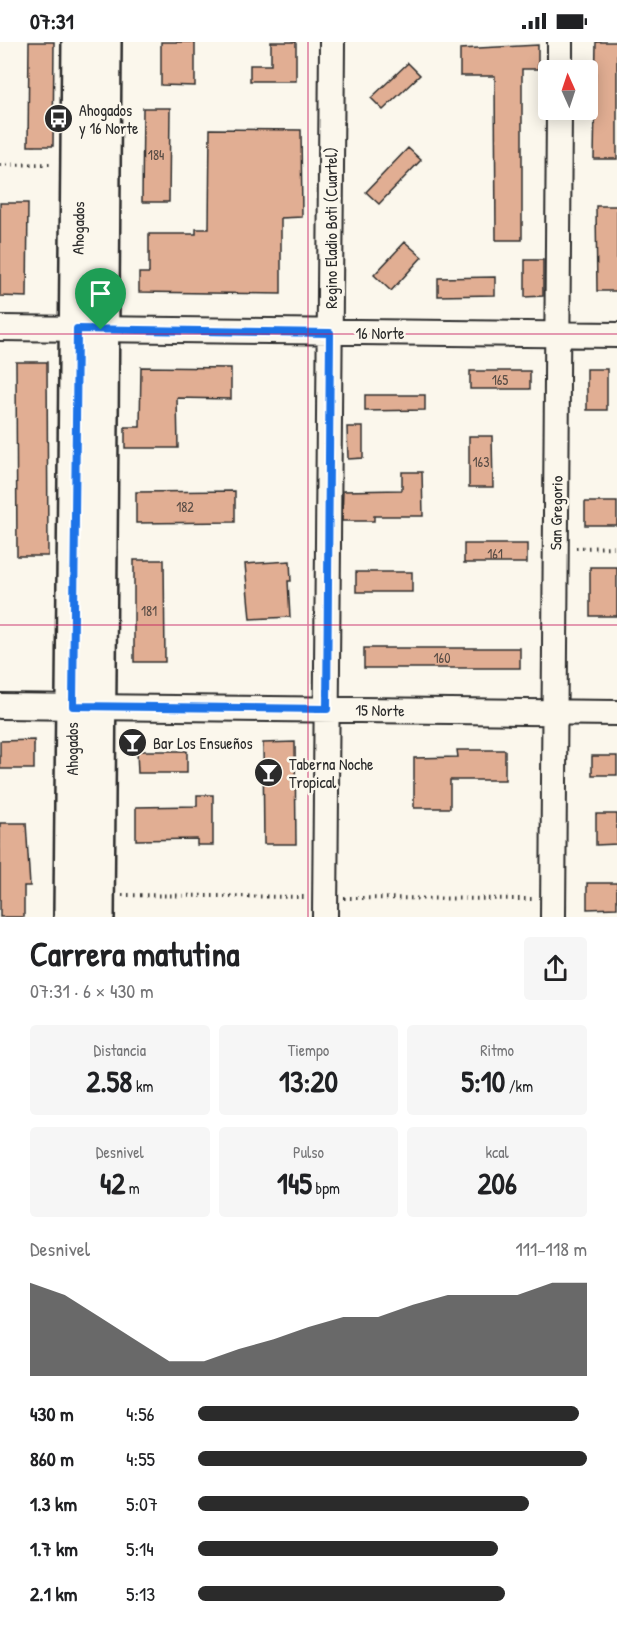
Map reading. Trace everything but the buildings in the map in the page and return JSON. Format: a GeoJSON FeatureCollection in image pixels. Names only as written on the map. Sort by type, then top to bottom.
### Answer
{"type":"FeatureCollection","features":[{"type":"Feature","properties":{"kind":"main road","name":"Ahogados"},"geometry":{"type":"LineString","coordinates":[[79,42],[79,164],[89,330]]}},
{"type":"Feature","properties":{"kind":"main road","name":"Ahogados"},"geometry":{"type":"LineString","coordinates":[[71,917],[85,706],[89,330],[104,42]]}},
{"type":"Feature","properties":{"kind":"main road","name":"Ahogados"},"geometry":{"type":"LineString","coordinates":[[85,706],[97,917]]}},
{"type":"Feature","properties":{"kind":"street","name":"Regino Eladio Boti (Cuartel)"},"geometry":{"type":"LineString","coordinates":[[325,917],[332,42]]}},
{"type":"Feature","properties":{"kind":"street"},"geometry":{"type":"LineString","coordinates":[[560,42],[560,60]]}},
{"type":"Feature","properties":{"kind":"street","name":"San Gregorio"},"geometry":{"type":"LineString","coordinates":[[553,917],[560,120]]}},
{"type":"Feature","properties":{"kind":"street","name":"16 Norte"},"geometry":{"type":"LineString","coordinates":[[0,328],[617,335]]}},
{"type":"Feature","properties":{"kind":"street","name":"15 Norte"},"geometry":{"type":"LineString","coordinates":[[0,706],[617,713]]}},
{"type":"Feature","properties":{"kind":"path"},"geometry":{"type":"LineString","coordinates":[[0,165],[79,164]]}},
{"type":"Feature","properties":{"kind":"path"},"geometry":{"type":"LineString","coordinates":[[556,549],[617,547]]}},
{"type":"Feature","properties":{"kind":"place","name":"Ahogados y 16 Norte"},"geometry":{"type":"Point","coordinates":[58,119]}},
{"type":"Feature","properties":{"kind":"place","name":"Bar Los Ensueños"},"geometry":{"type":"Point","coordinates":[132,743]}},
{"type":"Feature","properties":{"kind":"place","name":"Taberna Noche Tropical"},"geometry":{"type":"Point","coordinates":[268,773]}},
{"type":"Feature","properties":{"kind":"route"},"geometry":{"type":"LineString","coordinates":[[77,329],[101,330],[330,333],[327,709],[73,706],[77,329]]}}]}
